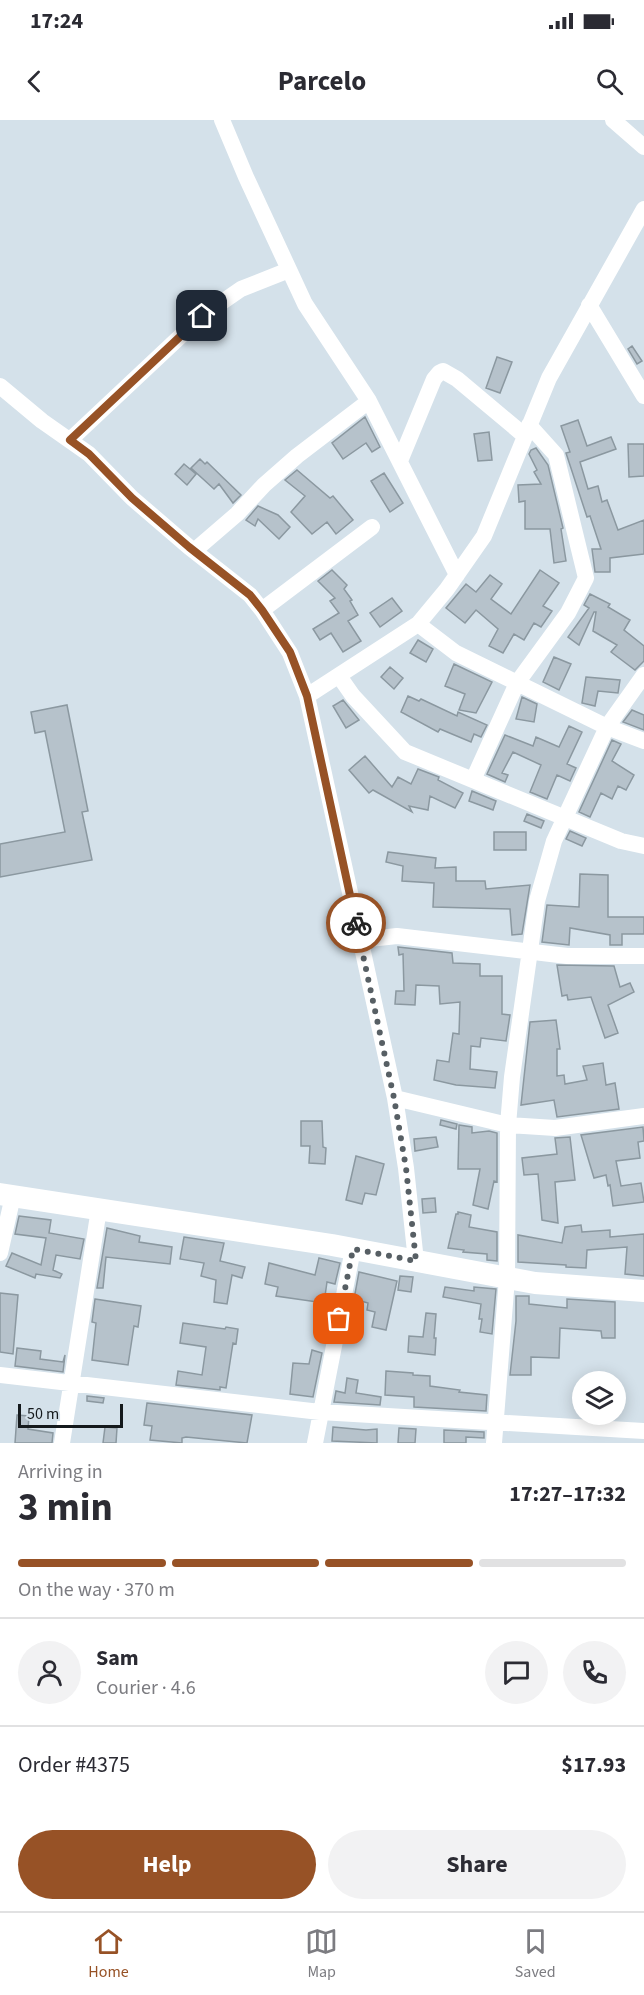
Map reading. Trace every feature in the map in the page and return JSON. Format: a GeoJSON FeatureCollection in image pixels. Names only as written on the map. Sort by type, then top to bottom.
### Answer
{"type":"FeatureCollection","features":[{"type":"Feature","properties":{"kind":"main road"},"geometry":{"type":"LineString","coordinates":[[7,1195],[353,1249],[535,1283],[644,1291]]}},
{"type":"Feature","properties":{"kind":"street"},"geometry":{"type":"LineString","coordinates":[[222,120],[305,304],[369,401],[457,575]]}},
{"type":"Feature","properties":{"kind":"street"},"geometry":{"type":"LineString","coordinates":[[614,120],[644,147]]}},
{"type":"Feature","properties":{"kind":"street"},"geometry":{"type":"LineString","coordinates":[[307,696],[418,624],[457,575],[484,536],[549,378],[644,209]]}},
{"type":"Feature","properties":{"kind":"street"},"geometry":{"type":"LineString","coordinates":[[70,440],[202,316],[241,289],[289,270]]}},
{"type":"Feature","properties":{"kind":"street"},"geometry":{"type":"LineString","coordinates":[[589,305],[644,396]]}},
{"type":"Feature","properties":{"kind":"street"},"geometry":{"type":"LineString","coordinates":[[400,461],[434,379],[443,371],[457,379],[527,430],[556,455],[586,578],[568,613],[517,683],[473,780]]}},
{"type":"Feature","properties":{"kind":"street"},"geometry":{"type":"LineString","coordinates":[[0,386],[42,421],[89,454],[132,498],[250,595],[290,652],[307,696],[394,1098],[406,1168],[416,1261]]}},
{"type":"Feature","properties":{"kind":"street"},"geometry":{"type":"LineString","coordinates":[[194,551],[237,514],[272,478],[369,401]]}},
{"type":"Feature","properties":{"kind":"street"},"geometry":{"type":"LineString","coordinates":[[262,610],[372,526]]}},
{"type":"Feature","properties":{"kind":"street"},"geometry":{"type":"LineString","coordinates":[[418,624],[456,654],[607,727],[644,741]]}},
{"type":"Feature","properties":{"kind":"street"},"geometry":{"type":"LineString","coordinates":[[494,1443],[507,1278],[508,1125],[512,1077],[537,901],[554,841],[607,727],[644,675]]}},
{"type":"Feature","properties":{"kind":"street"},"geometry":{"type":"LineString","coordinates":[[339,676],[353,696],[405,752],[621,842],[644,846]]}},
{"type":"Feature","properties":{"kind":"street"},"geometry":{"type":"LineString","coordinates":[[360,940],[397,936],[567,956],[644,956]]}},
{"type":"Feature","properties":{"kind":"street"},"geometry":{"type":"LineString","coordinates":[[394,1098],[508,1125],[555,1128],[644,1116]]}},
{"type":"Feature","properties":{"kind":"street"},"geometry":{"type":"LineString","coordinates":[[0,1253],[7,1195]]}},
{"type":"Feature","properties":{"kind":"street"},"geometry":{"type":"LineString","coordinates":[[62,1443],[99,1209]]}},
{"type":"Feature","properties":{"kind":"street"},"geometry":{"type":"LineString","coordinates":[[315,1443],[353,1249]]}},
{"type":"Feature","properties":{"kind":"street"},"geometry":{"type":"LineString","coordinates":[[0,1375],[320,1412],[644,1431]]}},
{"type":"Feature","properties":{"kind":"building"},"geometry":{"type":"Polygon","coordinates":[[[632,346],[642,361],[637,364],[628,349],[632,346]]]}},
{"type":"Feature","properties":{"kind":"building"},"geometry":{"type":"Polygon","coordinates":[[[497,357],[512,362],[500,393],[486,388],[497,357]]]}},
{"type":"Feature","properties":{"kind":"building"},"geometry":{"type":"Polygon","coordinates":[[[365,417],[380,447],[372,452],[366,443],[343,459],[332,443],[365,417]]]}},
{"type":"Feature","properties":{"kind":"building"},"geometry":{"type":"Polygon","coordinates":[[[578,420],[587,446],[611,437],[616,449],[580,462],[588,489],[598,486],[602,502],[607,500],[618,530],[644,520],[644,554],[610,558],[610,572],[595,572],[592,549],[601,549],[590,516],[587,517],[566,453],[570,452],[561,426],[578,420]]]}},
{"type":"Feature","properties":{"kind":"building"},"geometry":{"type":"Polygon","coordinates":[[[489,432],[492,460],[478,461],[474,434],[489,432]]]}},
{"type":"Feature","properties":{"kind":"building"},"geometry":{"type":"Polygon","coordinates":[[[628,444],[644,444],[644,476],[629,477],[628,444]]]}},
{"type":"Feature","properties":{"kind":"building"},"geometry":{"type":"Polygon","coordinates":[[[536,448],[548,465],[563,528],[561,529],[566,561],[554,563],[550,529],[525,529],[525,501],[519,502],[518,485],[541,484],[534,472],[537,470],[529,454],[536,448]]]}},
{"type":"Feature","properties":{"kind":"building"},"geometry":{"type":"Polygon","coordinates":[[[200,459],[205,464],[207,462],[241,495],[233,503],[219,484],[214,489],[191,468],[200,459]]]}},
{"type":"Feature","properties":{"kind":"building"},"geometry":{"type":"Polygon","coordinates":[[[184,464],[196,474],[187,485],[175,474],[184,464]]]}},
{"type":"Feature","properties":{"kind":"building"},"geometry":{"type":"Polygon","coordinates":[[[297,470],[330,498],[333,496],[353,520],[336,534],[327,522],[312,534],[291,512],[305,496],[285,480],[297,470]]]}},
{"type":"Feature","properties":{"kind":"building"},"geometry":{"type":"Polygon","coordinates":[[[384,473],[403,503],[390,512],[371,481],[384,473]]]}},
{"type":"Feature","properties":{"kind":"building"},"geometry":{"type":"Polygon","coordinates":[[[258,506],[278,515],[290,527],[279,539],[258,519],[255,526],[246,520],[258,506]]]}},
{"type":"Feature","properties":{"kind":"building"},"geometry":{"type":"Polygon","coordinates":[[[332,570],[347,585],[344,589],[352,600],[350,601],[358,615],[348,621],[361,641],[343,652],[331,633],[320,640],[313,629],[339,613],[330,601],[335,598],[318,581],[332,570]]]}},
{"type":"Feature","properties":{"kind":"building"},"geometry":{"type":"Polygon","coordinates":[[[540,570],[559,583],[543,606],[552,611],[541,627],[534,623],[524,640],[514,634],[503,653],[489,646],[498,629],[476,610],[465,623],[446,608],[466,584],[476,592],[490,575],[502,584],[491,599],[511,614],[540,570]]]}},
{"type":"Feature","properties":{"kind":"building"},"geometry":{"type":"Polygon","coordinates":[[[590,594],[610,604],[608,607],[630,620],[624,630],[644,646],[644,661],[635,670],[611,652],[617,645],[593,631],[596,612],[579,645],[568,637],[589,608],[584,605],[590,594]]]}},
{"type":"Feature","properties":{"kind":"building"},"geometry":{"type":"Polygon","coordinates":[[[392,598],[402,611],[380,627],[370,613],[392,598]]]}},
{"type":"Feature","properties":{"kind":"building"},"geometry":{"type":"Polygon","coordinates":[[[418,640],[433,649],[426,662],[410,653],[418,640]]]}},
{"type":"Feature","properties":{"kind":"building"},"geometry":{"type":"Polygon","coordinates":[[[554,657],[571,664],[559,690],[543,682],[554,657]]]}},
{"type":"Feature","properties":{"kind":"building"},"geometry":{"type":"Polygon","coordinates":[[[454,664],[492,682],[476,713],[459,710],[465,694],[445,686],[454,664]]]}},
{"type":"Feature","properties":{"kind":"building"},"geometry":{"type":"Polygon","coordinates":[[[390,667],[403,678],[394,689],[381,677],[390,667]]]}},
{"type":"Feature","properties":{"kind":"building"},"geometry":{"type":"Polygon","coordinates":[[[586,677],[620,680],[618,693],[598,691],[595,706],[582,703],[586,677]]]}},
{"type":"Feature","properties":{"kind":"building"},"geometry":{"type":"Polygon","coordinates":[[[408,696],[419,701],[421,699],[457,716],[458,712],[487,725],[481,737],[474,734],[471,742],[440,729],[438,732],[401,712],[408,696]]]}},
{"type":"Feature","properties":{"kind":"building"},"geometry":{"type":"Polygon","coordinates":[[[522,697],[537,704],[534,722],[516,719],[522,697]]]}},
{"type":"Feature","properties":{"kind":"building"},"geometry":{"type":"Polygon","coordinates":[[[343,700],[359,720],[346,728],[333,706],[343,700]]]}},
{"type":"Feature","properties":{"kind":"building"},"geometry":{"type":"Polygon","coordinates":[[[67,705],[88,811],[82,812],[92,860],[0,877],[0,844],[65,832],[45,731],[35,733],[31,712],[67,705]]]}},
{"type":"Feature","properties":{"kind":"building"},"geometry":{"type":"Polygon","coordinates":[[[632,710],[644,715],[644,730],[623,722],[632,710]]]}},
{"type":"Feature","properties":{"kind":"building"},"geometry":{"type":"Polygon","coordinates":[[[569,726],[582,732],[567,764],[576,768],[570,781],[557,775],[547,799],[530,792],[541,765],[513,752],[502,773],[508,775],[505,782],[487,774],[505,735],[533,746],[536,737],[559,747],[569,726]]]}},
{"type":"Feature","properties":{"kind":"building"},"geometry":{"type":"Polygon","coordinates":[[[612,740],[621,744],[612,761],[634,775],[626,790],[618,786],[612,799],[601,793],[590,817],[579,812],[612,740]]]}},
{"type":"Feature","properties":{"kind":"building"},"geometry":{"type":"Polygon","coordinates":[[[365,756],[392,787],[398,777],[411,784],[418,769],[439,777],[438,780],[463,793],[455,808],[430,796],[428,810],[409,806],[412,812],[373,790],[369,793],[349,770],[365,756]]]}},
{"type":"Feature","properties":{"kind":"building"},"geometry":{"type":"Polygon","coordinates":[[[472,791],[496,801],[493,810],[469,801],[472,791]]]}},
{"type":"Feature","properties":{"kind":"building"},"geometry":{"type":"Polygon","coordinates":[[[527,814],[544,821],[541,828],[524,821],[527,814]]]}},
{"type":"Feature","properties":{"kind":"building"},"geometry":{"type":"Polygon","coordinates":[[[570,831],[586,838],[582,846],[566,839],[570,831]]]}},
{"type":"Feature","properties":{"kind":"building"},"geometry":{"type":"Polygon","coordinates":[[[494,832],[526,832],[526,850],[494,850],[494,832]]]}},
{"type":"Feature","properties":{"kind":"building"},"geometry":{"type":"Polygon","coordinates":[[[388,852],[436,858],[435,868],[456,867],[456,881],[485,881],[486,889],[530,885],[522,934],[512,935],[510,909],[433,907],[434,883],[402,881],[403,866],[386,862],[388,852]]]}},
{"type":"Feature","properties":{"kind":"building"},"geometry":{"type":"Polygon","coordinates":[[[580,874],[608,875],[608,917],[644,917],[644,934],[622,934],[622,945],[610,945],[610,935],[570,928],[569,945],[542,942],[547,905],[579,907],[580,874]]]}},
{"type":"Feature","properties":{"kind":"building"},"geometry":{"type":"Polygon","coordinates":[[[398,947],[452,953],[453,963],[480,964],[480,976],[502,976],[502,1014],[510,1015],[506,1041],[481,1038],[480,1047],[471,1046],[470,1069],[497,1072],[495,1088],[456,1085],[434,1080],[437,1060],[449,1062],[453,1033],[459,1034],[460,1002],[440,1004],[439,986],[416,985],[415,1005],[395,1004],[396,991],[404,991],[403,954],[399,955],[398,947]]]}},
{"type":"Feature","properties":{"kind":"building"},"geometry":{"type":"Polygon","coordinates":[[[557,965],[614,966],[620,987],[630,983],[634,992],[608,1005],[618,1033],[605,1038],[591,997],[568,1000],[567,995],[562,996],[557,965]]]}},
{"type":"Feature","properties":{"kind":"building"},"geometry":{"type":"Polygon","coordinates":[[[556,1020],[560,1049],[557,1049],[557,1076],[564,1075],[565,1084],[587,1080],[583,1066],[603,1063],[606,1085],[615,1083],[619,1109],[557,1117],[554,1100],[521,1105],[530,1022],[556,1020]]]}},
{"type":"Feature","properties":{"kind":"building"},"geometry":{"type":"Polygon","coordinates":[[[441,1120],[457,1124],[456,1129],[440,1125],[441,1120]]]}},
{"type":"Feature","properties":{"kind":"building"},"geometry":{"type":"Polygon","coordinates":[[[301,1121],[322,1121],[323,1147],[326,1148],[325,1164],[309,1163],[310,1146],[301,1146],[301,1121]]]}},
{"type":"Feature","properties":{"kind":"building"},"geometry":{"type":"Polygon","coordinates":[[[459,1125],[472,1127],[472,1133],[489,1131],[497,1133],[497,1182],[494,1181],[488,1209],[473,1205],[480,1169],[458,1169],[459,1125]]]}},
{"type":"Feature","properties":{"kind":"building"},"geometry":{"type":"Polygon","coordinates":[[[643,1127],[644,1141],[638,1142],[640,1158],[616,1161],[621,1186],[641,1183],[644,1202],[613,1206],[606,1175],[594,1178],[581,1135],[643,1127]]]}},
{"type":"Feature","properties":{"kind":"building"},"geometry":{"type":"Polygon","coordinates":[[[436,1137],[438,1147],[415,1151],[414,1139],[436,1137]]]}},
{"type":"Feature","properties":{"kind":"building"},"geometry":{"type":"Polygon","coordinates":[[[570,1137],[575,1180],[555,1182],[558,1223],[542,1220],[538,1174],[524,1175],[522,1158],[557,1154],[555,1138],[570,1137]]]}},
{"type":"Feature","properties":{"kind":"building"},"geometry":{"type":"Polygon","coordinates":[[[356,1156],[384,1164],[376,1195],[365,1193],[362,1204],[346,1200],[356,1156]]]}},
{"type":"Feature","properties":{"kind":"building"},"geometry":{"type":"Polygon","coordinates":[[[435,1198],[436,1212],[423,1213],[422,1199],[435,1198]]]}},
{"type":"Feature","properties":{"kind":"building"},"geometry":{"type":"Polygon","coordinates":[[[458,1212],[471,1215],[469,1227],[497,1232],[497,1261],[487,1260],[487,1254],[448,1248],[458,1212]]]}},
{"type":"Feature","properties":{"kind":"building"},"geometry":{"type":"Polygon","coordinates":[[[19,1216],[51,1220],[49,1233],[84,1239],[80,1259],[56,1255],[53,1270],[62,1274],[60,1278],[36,1274],[35,1278],[6,1266],[12,1253],[41,1265],[46,1238],[15,1234],[19,1216]]]}},
{"type":"Feature","properties":{"kind":"building"},"geometry":{"type":"Polygon","coordinates":[[[581,1225],[582,1232],[610,1230],[610,1237],[644,1234],[644,1276],[625,1274],[627,1247],[587,1250],[586,1268],[518,1262],[518,1235],[562,1243],[565,1227],[581,1225]]]}},
{"type":"Feature","properties":{"kind":"building"},"geometry":{"type":"Polygon","coordinates":[[[107,1228],[140,1236],[139,1242],[172,1247],[170,1264],[106,1257],[103,1288],[97,1288],[107,1228]]]}},
{"type":"Feature","properties":{"kind":"building"},"geometry":{"type":"Polygon","coordinates":[[[184,1237],[224,1243],[220,1261],[245,1267],[242,1278],[232,1275],[227,1304],[214,1302],[216,1280],[201,1276],[204,1263],[180,1259],[184,1237]]]}},
{"type":"Feature","properties":{"kind":"building"},"geometry":{"type":"Polygon","coordinates":[[[319,1258],[340,1263],[335,1284],[327,1282],[324,1303],[276,1296],[278,1287],[265,1284],[269,1263],[315,1275],[319,1258]]]}},
{"type":"Feature","properties":{"kind":"building"},"geometry":{"type":"Polygon","coordinates":[[[359,1272],[397,1281],[386,1330],[372,1327],[375,1312],[367,1310],[368,1303],[354,1299],[359,1272]]]}},
{"type":"Feature","properties":{"kind":"building"},"geometry":{"type":"Polygon","coordinates":[[[400,1276],[413,1277],[411,1292],[398,1290],[400,1276]]]}},
{"type":"Feature","properties":{"kind":"building"},"geometry":{"type":"Polygon","coordinates":[[[445,1287],[474,1291],[474,1287],[496,1289],[492,1334],[480,1332],[481,1304],[443,1297],[445,1287]]]}},
{"type":"Feature","properties":{"kind":"building"},"geometry":{"type":"Polygon","coordinates":[[[0,1293],[18,1295],[13,1354],[0,1352],[0,1293]]]}},
{"type":"Feature","properties":{"kind":"building"},"geometry":{"type":"Polygon","coordinates":[[[516,1296],[529,1296],[529,1304],[567,1308],[567,1299],[615,1302],[615,1338],[602,1338],[601,1331],[560,1328],[559,1358],[531,1357],[531,1375],[510,1375],[516,1321],[516,1296]]]}},
{"type":"Feature","properties":{"kind":"building"},"geometry":{"type":"Polygon","coordinates":[[[95,1299],[141,1306],[138,1327],[134,1326],[128,1365],[92,1360],[96,1323],[92,1322],[95,1299]]]}},
{"type":"Feature","properties":{"kind":"building"},"geometry":{"type":"Polygon","coordinates":[[[426,1313],[436,1314],[435,1355],[408,1352],[409,1336],[423,1337],[426,1313]]]}},
{"type":"Feature","properties":{"kind":"building"},"geometry":{"type":"Polygon","coordinates":[[[183,1323],[238,1329],[236,1344],[233,1343],[226,1388],[220,1387],[220,1390],[176,1385],[178,1371],[202,1375],[206,1347],[180,1343],[183,1323]]]}},
{"type":"Feature","properties":{"kind":"building"},"geometry":{"type":"Polygon","coordinates":[[[17,1348],[41,1351],[40,1359],[63,1362],[65,1355],[63,1372],[15,1366],[17,1348]]]}},
{"type":"Feature","properties":{"kind":"building"},"geometry":{"type":"Polygon","coordinates":[[[312,1350],[322,1353],[313,1397],[290,1394],[293,1363],[309,1364],[312,1350]]]}},
{"type":"Feature","properties":{"kind":"building"},"geometry":{"type":"Polygon","coordinates":[[[386,1371],[430,1376],[430,1386],[487,1395],[486,1411],[414,1407],[414,1397],[385,1395],[386,1371]]]}},
{"type":"Feature","properties":{"kind":"building"},"geometry":{"type":"Polygon","coordinates":[[[347,1378],[358,1380],[356,1393],[381,1397],[380,1405],[334,1402],[336,1391],[345,1393],[347,1378]]]}},
{"type":"Feature","properties":{"kind":"building"},"geometry":{"type":"Polygon","coordinates":[[[87,1396],[104,1398],[103,1403],[87,1401],[87,1396]]]}},
{"type":"Feature","properties":{"kind":"building"},"geometry":{"type":"Polygon","coordinates":[[[147,1403],[252,1415],[247,1443],[186,1437],[182,1438],[182,1443],[150,1440],[152,1426],[144,1425],[147,1403]]]}},
{"type":"Feature","properties":{"kind":"building"},"geometry":{"type":"Polygon","coordinates":[[[17,1415],[29,1416],[28,1429],[53,1433],[52,1443],[15,1443],[17,1415]]]}},
{"type":"Feature","properties":{"kind":"building"},"geometry":{"type":"Polygon","coordinates":[[[105,1427],[117,1428],[116,1443],[103,1443],[105,1427]]]}},
{"type":"Feature","properties":{"kind":"building"},"geometry":{"type":"Polygon","coordinates":[[[333,1427],[377,1429],[377,1443],[332,1441],[333,1427]]]}},
{"type":"Feature","properties":{"kind":"building"},"geometry":{"type":"Polygon","coordinates":[[[399,1428],[416,1429],[415,1443],[398,1443],[399,1428]]]}},
{"type":"Feature","properties":{"kind":"building"},"geometry":{"type":"Polygon","coordinates":[[[444,1430],[484,1432],[484,1438],[466,1437],[466,1443],[444,1443],[444,1430]]]}},
{"type":"Feature","properties":{"kind":"way so far"},"geometry":{"type":"LineString","coordinates":[[339,1319],[353,1249],[416,1261],[406,1168],[394,1098],[356,923]]}},
{"type":"Feature","properties":{"kind":"route"},"geometry":{"type":"LineString","coordinates":[[202,316],[70,440],[89,454],[132,498],[250,595],[290,652],[307,696],[356,923]]}}]}
